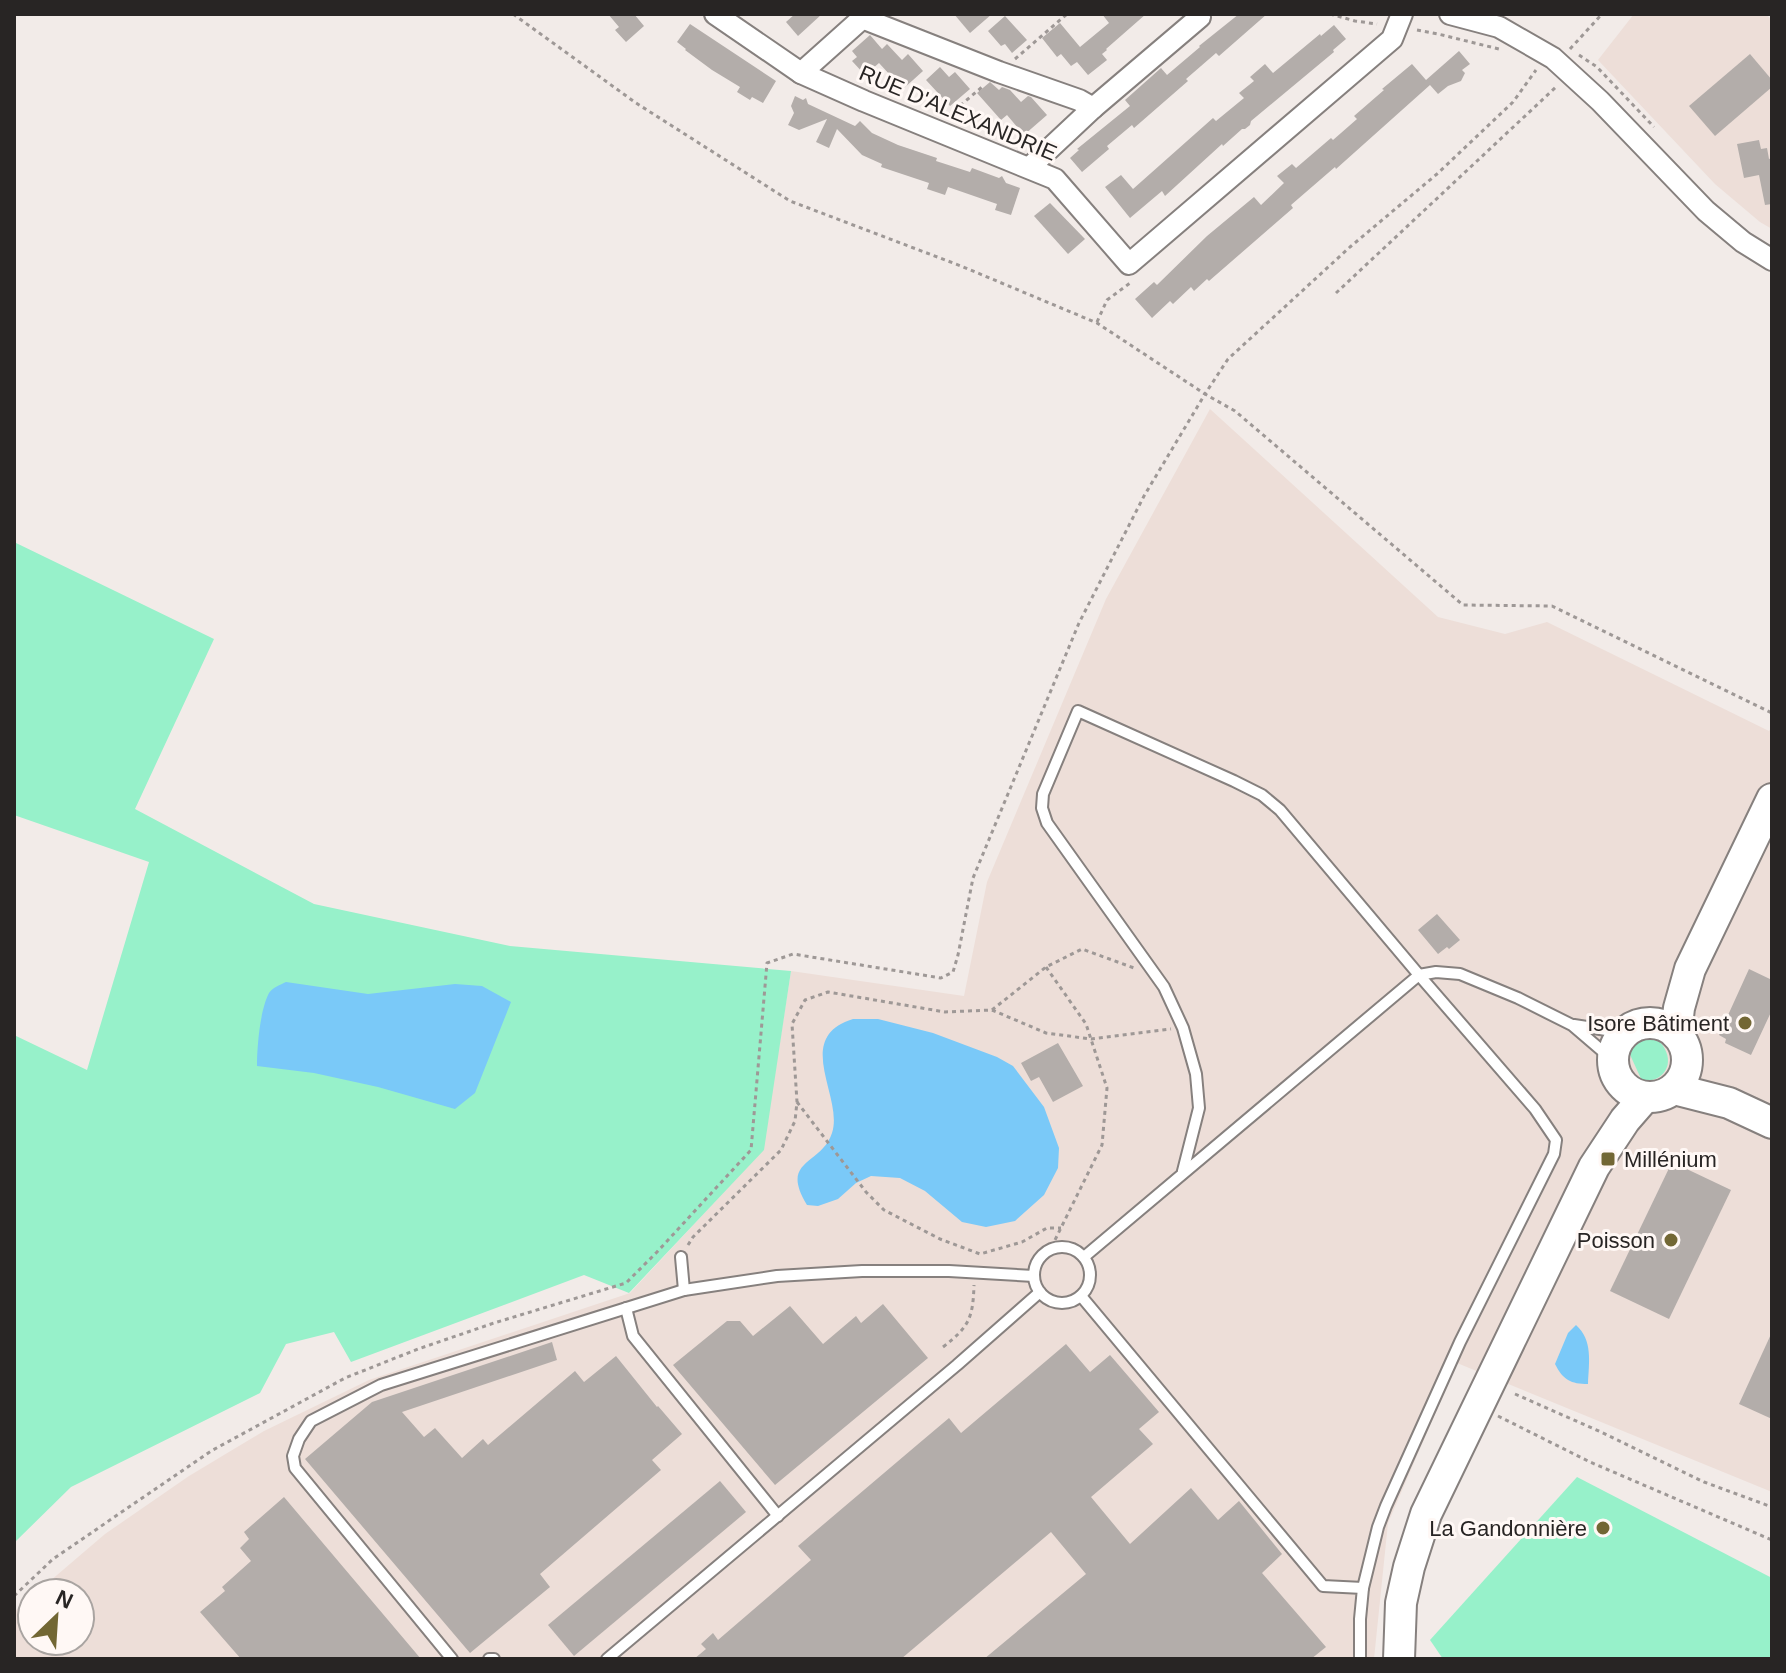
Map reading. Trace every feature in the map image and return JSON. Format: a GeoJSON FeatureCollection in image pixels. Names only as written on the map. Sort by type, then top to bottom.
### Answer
{"type":"FeatureCollection","features":[{"type":"Feature","properties":{"kind":"main road"},"geometry":{"type":"LineString","coordinates":[[1676,1034],[1679,1008],[1690,969],[1772,799]]}},
{"type":"Feature","properties":{"kind":"main road"},"geometry":{"type":"LineString","coordinates":[[1594,1167],[1612,1108],[1615,1051],[1619,1041],[1636,1028],[1690,969]]}},
{"type":"Feature","properties":{"kind":"main road"},"geometry":{"type":"LineString","coordinates":[[1399,1659],[1401,1603],[1426,1514],[1594,1167],[1625,1120],[1669,1083],[1685,1047],[1667,1027],[1657,1024],[1636,1028]]}},
{"type":"Feature","properties":{"kind":"main road"},"geometry":{"type":"LineString","coordinates":[[1616,1070],[1626,1088],[1635,1094],[1669,1083],[1729,1103],[1772,1123]]}},
{"type":"Feature","properties":{"kind":"street","name":"RUE D'ALEXANDRIE"},"geometry":{"type":"LineString","coordinates":[[715,14],[801,73],[1055,179],[1129,264]]}},
{"type":"Feature","properties":{"kind":"street"},"geometry":{"type":"LineString","coordinates":[[1129,264],[1392,39],[1402,14]]}},
{"type":"Feature","properties":{"kind":"street"},"geometry":{"type":"LineString","coordinates":[[1450,14],[1499,27],[1562,53],[1570,73],[1706,211],[1743,242],[1772,260]]}},
{"type":"Feature","properties":{"kind":"street"},"geometry":{"type":"LineString","coordinates":[[1030,167],[1198,15]]}},
{"type":"Feature","properties":{"kind":"street"},"geometry":{"type":"LineString","coordinates":[[801,73],[865,16],[1093,108]]}},
{"type":"Feature","properties":{"kind":"lane"},"geometry":{"type":"LineString","coordinates":[[1183,1171],[1199,1108],[1196,1074],[1183,1028],[1164,987],[1047,823],[1042,808],[1043,794],[1078,711],[1234,781],[1262,795],[1280,810],[1535,1109],[1556,1140],[1554,1154],[1460,1342],[1378,1527],[1363,1588],[1360,1659]]}},
{"type":"Feature","properties":{"kind":"lane"},"geometry":{"type":"LineString","coordinates":[[1084,1257],[1419,975],[1436,972],[1460,974],[1518,998],[1572,1025],[1616,1070]]}},
{"type":"Feature","properties":{"kind":"lane"},"geometry":{"type":"LineString","coordinates":[[1572,1025],[1636,1028]]}},
{"type":"Feature","properties":{"kind":"lane"},"geometry":{"type":"LineString","coordinates":[[1068,1248],[1084,1257],[1091,1273],[1087,1289],[1081,1296],[1064,1303],[1046,1298],[1040,1292],[1034,1276],[1038,1260],[1050,1250],[1068,1248]]}},
{"type":"Feature","properties":{"kind":"lane"},"geometry":{"type":"LineString","coordinates":[[681,1257],[684,1290]]}},
{"type":"Feature","properties":{"kind":"lane"},"geometry":{"type":"LineString","coordinates":[[452,1659],[295,1468],[293,1456],[299,1439],[311,1421],[381,1385],[684,1290],[777,1276],[862,1271],[1034,1276]]}},
{"type":"Feature","properties":{"kind":"lane"},"geometry":{"type":"LineString","coordinates":[[607,1659],[1040,1292]]}},
{"type":"Feature","properties":{"kind":"lane"},"geometry":{"type":"LineString","coordinates":[[1081,1296],[1323,1586],[1363,1588]]}},
{"type":"Feature","properties":{"kind":"lane"},"geometry":{"type":"LineString","coordinates":[[626,1308],[633,1336],[778,1516]]}},
{"type":"Feature","properties":{"kind":"path"},"geometry":{"type":"LineString","coordinates":[[513,14],[636,103],[790,201],[961,266],[1097,323],[1205,394],[1228,359],[1350,247],[1437,174],[1513,102],[1535,71],[1562,53],[1602,14]]}},
{"type":"Feature","properties":{"kind":"path"},"geometry":{"type":"LineString","coordinates":[[1330,14],[1380,25]]}},
{"type":"Feature","properties":{"kind":"path"},"geometry":{"type":"LineString","coordinates":[[1419,31],[1502,50]]}},
{"type":"Feature","properties":{"kind":"path"},"geometry":{"type":"LineString","coordinates":[[1562,53],[1597,67],[1656,130]]}},
{"type":"Feature","properties":{"kind":"path"},"geometry":{"type":"LineString","coordinates":[[1336,293],[1570,73]]}},
{"type":"Feature","properties":{"kind":"path"},"geometry":{"type":"LineString","coordinates":[[1097,323],[1107,300],[1130,284],[1129,264]]}},
{"type":"Feature","properties":{"kind":"path"},"geometry":{"type":"LineString","coordinates":[[992,1010],[1046,967],[1082,949],[1136,969],[1164,987]]}},
{"type":"Feature","properties":{"kind":"path"},"geometry":{"type":"LineString","coordinates":[[1046,967],[1086,1024],[1107,1088],[1102,1145],[1050,1250]]}},
{"type":"Feature","properties":{"kind":"path"},"geometry":{"type":"LineString","coordinates":[[681,1257],[693,1237],[781,1150],[795,1121],[797,1102],[792,1024],[805,1000],[828,992],[945,1012],[992,1010],[1046,1033],[1091,1039],[1183,1028]]}},
{"type":"Feature","properties":{"kind":"path"},"geometry":{"type":"LineString","coordinates":[[797,1102],[866,1192],[884,1210],[940,1239],[980,1254],[1022,1242],[1047,1228],[1061,1228]]}},
{"type":"Feature","properties":{"kind":"path"},"geometry":{"type":"LineString","coordinates":[[626,1283],[657,1252]]}},
{"type":"Feature","properties":{"kind":"path"},"geometry":{"type":"LineString","coordinates":[[943,1347],[967,1324],[973,1298],[974,1272]]}},
{"type":"Feature","properties":{"kind":"path"},"geometry":{"type":"LineString","coordinates":[[1515,1394],[1704,1482],[1772,1507]]}},
{"type":"Feature","properties":{"kind":"path"},"geometry":{"type":"LineString","coordinates":[[1508,1421],[1590,1462],[1772,1540]]}},
{"type":"Feature","properties":{"kind":"shaded area"},"geometry":{"type":"Polygon","coordinates":[[[1634,14],[1765,14],[1772,20],[1772,229],[1715,184],[1598,60],[1634,14]]]}},
{"type":"Feature","properties":{"kind":"shaded area"},"geometry":{"type":"Polygon","coordinates":[[[1210,409],[1438,617],[1505,634],[1547,622],[1769,731],[1772,727],[1772,1492],[1457,1363],[1388,1523],[1374,1659],[14,1659],[16,1610],[16,1657],[96,1657],[96,1577],[55,1577],[105,1534],[189,1476],[264,1431],[369,1380],[630,1293],[763,1150],[791,971],[964,996],[987,882],[1106,599],[1210,409]]]}},
{"type":"Feature","properties":{"kind":"green space"},"geometry":{"type":"Polygon","coordinates":[[[14,542],[214,639],[135,809],[314,904],[510,946],[791,971],[764,1150],[629,1293],[584,1275],[351,1362],[334,1332],[286,1344],[260,1393],[71,1487],[14,1543],[14,1035],[87,1070],[149,862],[14,815],[14,542]]]}},
{"type":"Feature","properties":{"kind":"green space"},"geometry":{"type":"Polygon","coordinates":[[[1646,1037],[1660,1042],[1668,1063],[1658,1078],[1642,1081],[1627,1048],[1646,1037]]]}},
{"type":"Feature","properties":{"kind":"green space","name":"La Gandonnière"},"geometry":{"type":"Polygon","coordinates":[[[1577,1477],[1772,1578],[1772,1659],[1443,1659],[1430,1640],[1577,1477]]]}},
{"type":"Feature","properties":{"kind":"water"},"geometry":{"type":"Polygon","coordinates":[[[286,982],[368,994],[455,984],[482,986],[511,1002],[475,1093],[455,1109],[314,1073],[257,1066],[266,1000],[272,989],[286,982]]]}},
{"type":"Feature","properties":{"kind":"water"},"geometry":{"type":"Polygon","coordinates":[[[853,1019],[878,1019],[933,1033],[1013,1066],[1044,1107],[1059,1148],[1058,1168],[1044,1195],[1015,1221],[986,1227],[962,1222],[925,1191],[900,1178],[871,1176],[856,1183],[838,1199],[818,1206],[807,1205],[800,1190],[800,1171],[827,1144],[834,1119],[824,1070],[826,1040],[835,1028],[853,1019]]]}},
{"type":"Feature","properties":{"kind":"water"},"geometry":{"type":"Polygon","coordinates":[[[1576,1325],[1588,1344],[1588,1384],[1568,1380],[1555,1364],[1568,1333],[1576,1325]]]}},
{"type":"Feature","properties":{"kind":"building"},"geometry":{"type":"Polygon","coordinates":[[[608,14],[634,14],[644,26],[626,42],[615,30],[619,27],[608,14]]]}},
{"type":"Feature","properties":{"kind":"building"},"geometry":{"type":"Polygon","coordinates":[[[795,14],[822,14],[798,36],[786,22],[795,14]]]}},
{"type":"Feature","properties":{"kind":"building"},"geometry":{"type":"Polygon","coordinates":[[[954,14],[992,14],[970,33],[954,14]]]}},
{"type":"Feature","properties":{"kind":"building"},"geometry":{"type":"Polygon","coordinates":[[[1102,14],[1146,14],[1106,49],[1102,54],[1107,60],[1088,75],[1077,62],[1071,66],[1061,54],[1057,57],[1042,38],[1060,23],[1080,47],[1109,23],[1102,14]]]}},
{"type":"Feature","properties":{"kind":"building"},"geometry":{"type":"Polygon","coordinates":[[[1239,14],[1267,14],[1219,56],[1216,53],[1134,128],[1132,125],[1107,146],[1109,149],[1082,172],[1070,158],[1130,106],[1125,100],[1161,68],[1167,75],[1239,14]]]}},
{"type":"Feature","properties":{"kind":"building"},"geometry":{"type":"Polygon","coordinates":[[[1005,16],[1027,40],[1012,53],[988,31],[1005,16]]]}},
{"type":"Feature","properties":{"kind":"building"},"geometry":{"type":"Polygon","coordinates":[[[690,24],[776,81],[763,103],[737,92],[740,87],[712,70],[677,42],[690,24]]]}},
{"type":"Feature","properties":{"kind":"building"},"geometry":{"type":"Polygon","coordinates":[[[1334,25],[1346,39],[1334,52],[1250,125],[1222,144],[1165,196],[1162,191],[1130,218],[1105,187],[1121,175],[1133,189],[1213,118],[1216,121],[1244,98],[1239,93],[1254,81],[1250,77],[1265,64],[1273,73],[1334,25]]]}},
{"type":"Feature","properties":{"kind":"building"},"geometry":{"type":"Polygon","coordinates":[[[870,35],[882,49],[887,44],[902,60],[908,54],[923,71],[903,89],[879,63],[865,75],[852,61],[857,57],[852,51],[870,35]]]}},
{"type":"Feature","properties":{"kind":"building"},"geometry":{"type":"Polygon","coordinates":[[[1459,51],[1470,64],[1462,70],[1465,73],[1461,81],[1438,94],[1430,85],[1291,205],[1293,208],[1209,281],[1207,279],[1194,291],[1191,287],[1152,318],[1135,299],[1154,282],[1157,285],[1207,236],[1254,197],[1261,205],[1284,183],[1277,176],[1292,164],[1296,168],[1331,138],[1333,140],[1357,119],[1354,116],[1382,89],[1412,64],[1426,80],[1459,51]]]}},
{"type":"Feature","properties":{"kind":"building"},"geometry":{"type":"Polygon","coordinates":[[[1750,54],[1772,80],[1772,87],[1715,136],[1689,106],[1750,54]]]}},
{"type":"Feature","properties":{"kind":"building"},"geometry":{"type":"Polygon","coordinates":[[[940,67],[949,77],[955,72],[970,89],[950,106],[926,80],[940,67]]]}},
{"type":"Feature","properties":{"kind":"building"},"geometry":{"type":"Polygon","coordinates":[[[990,82],[999,90],[1002,87],[1010,90],[1021,102],[1031,97],[1047,115],[1024,135],[1007,115],[1001,120],[977,93],[990,82]]]}},
{"type":"Feature","properties":{"kind":"building"},"geometry":{"type":"Polygon","coordinates":[[[795,96],[803,100],[806,98],[808,104],[855,126],[860,121],[872,133],[937,158],[936,161],[970,172],[972,168],[999,178],[1002,176],[1006,183],[1020,188],[1011,215],[995,210],[997,204],[948,187],[945,195],[927,189],[929,183],[881,167],[882,164],[862,155],[837,129],[829,148],[816,142],[827,119],[799,130],[788,125],[794,113],[791,106],[795,96]]]}},
{"type":"Feature","properties":{"kind":"building"},"geometry":{"type":"Polygon","coordinates":[[[1759,140],[1761,149],[1767,148],[1769,159],[1772,158],[1772,204],[1765,205],[1759,175],[1744,178],[1737,144],[1759,140]]]}},
{"type":"Feature","properties":{"kind":"building"},"geometry":{"type":"Polygon","coordinates":[[[1050,203],[1085,239],[1068,254],[1034,216],[1050,203]]]}},
{"type":"Feature","properties":{"kind":"building"},"geometry":{"type":"Polygon","coordinates":[[[1437,914],[1460,940],[1438,954],[1418,930],[1437,914]]]}},
{"type":"Feature","properties":{"kind":"building","name":"Isore Bâtiment"},"geometry":{"type":"Polygon","coordinates":[[[1749,969],[1772,980],[1772,1010],[1751,1055],[1725,1043],[1726,1039],[1719,1035],[1749,969]]]}},
{"type":"Feature","properties":{"kind":"building"},"geometry":{"type":"Polygon","coordinates":[[[1058,1043],[1083,1086],[1053,1102],[1039,1077],[1031,1081],[1021,1063],[1058,1043]]]}},
{"type":"Feature","properties":{"kind":"building","name":"Poisson"},"geometry":{"type":"Polygon","coordinates":[[[1672,1162],[1731,1190],[1669,1319],[1610,1291],[1672,1162]]]}},
{"type":"Feature","properties":{"kind":"building"},"geometry":{"type":"Polygon","coordinates":[[[883,1304],[928,1358],[775,1485],[673,1365],[727,1321],[740,1321],[753,1336],[790,1306],[823,1344],[856,1316],[861,1323],[883,1304]]]}},
{"type":"Feature","properties":{"kind":"building"},"geometry":{"type":"Polygon","coordinates":[[[1772,1332],[1772,1419],[1739,1404],[1772,1332]]]}},
{"type":"Feature","properties":{"kind":"building"},"geometry":{"type":"Polygon","coordinates":[[[552,1342],[557,1360],[402,1412],[424,1437],[435,1428],[462,1458],[483,1439],[488,1445],[575,1371],[584,1382],[616,1356],[682,1434],[652,1460],[661,1470],[540,1574],[550,1587],[470,1653],[305,1459],[372,1402],[552,1342]]]}},
{"type":"Feature","properties":{"kind":"building"},"geometry":{"type":"Polygon","coordinates":[[[1066,1344],[1090,1372],[1110,1355],[1159,1412],[1139,1429],[1153,1444],[1091,1497],[1130,1544],[1191,1488],[1218,1520],[1239,1501],[1282,1554],[1262,1573],[1326,1647],[1311,1659],[984,1659],[1086,1574],[1051,1532],[901,1659],[694,1659],[706,1649],[701,1644],[713,1633],[718,1640],[811,1560],[798,1546],[917,1445],[949,1418],[961,1433],[1066,1344]]]}},
{"type":"Feature","properties":{"kind":"building"},"geometry":{"type":"Polygon","coordinates":[[[720,1481],[746,1512],[574,1656],[548,1625],[720,1481]]]}},
{"type":"Feature","properties":{"kind":"building"},"geometry":{"type":"Polygon","coordinates":[[[284,1497],[421,1659],[241,1659],[200,1612],[225,1591],[222,1587],[251,1561],[240,1548],[249,1539],[244,1532],[284,1497]]]}},
{"type":"Feature","properties":{"kind":"place","name":"Isore Bâtiment"},"geometry":{"type":"Point","coordinates":[1745,1023]}},
{"type":"Feature","properties":{"kind":"place","name":"Millénium"},"geometry":{"type":"Point","coordinates":[1608,1159]}},
{"type":"Feature","properties":{"kind":"place","name":"Poisson"},"geometry":{"type":"Point","coordinates":[1671,1240]}},
{"type":"Feature","properties":{"kind":"place","name":"La Gandonnière"},"geometry":{"type":"Point","coordinates":[1603,1528]}}]}
